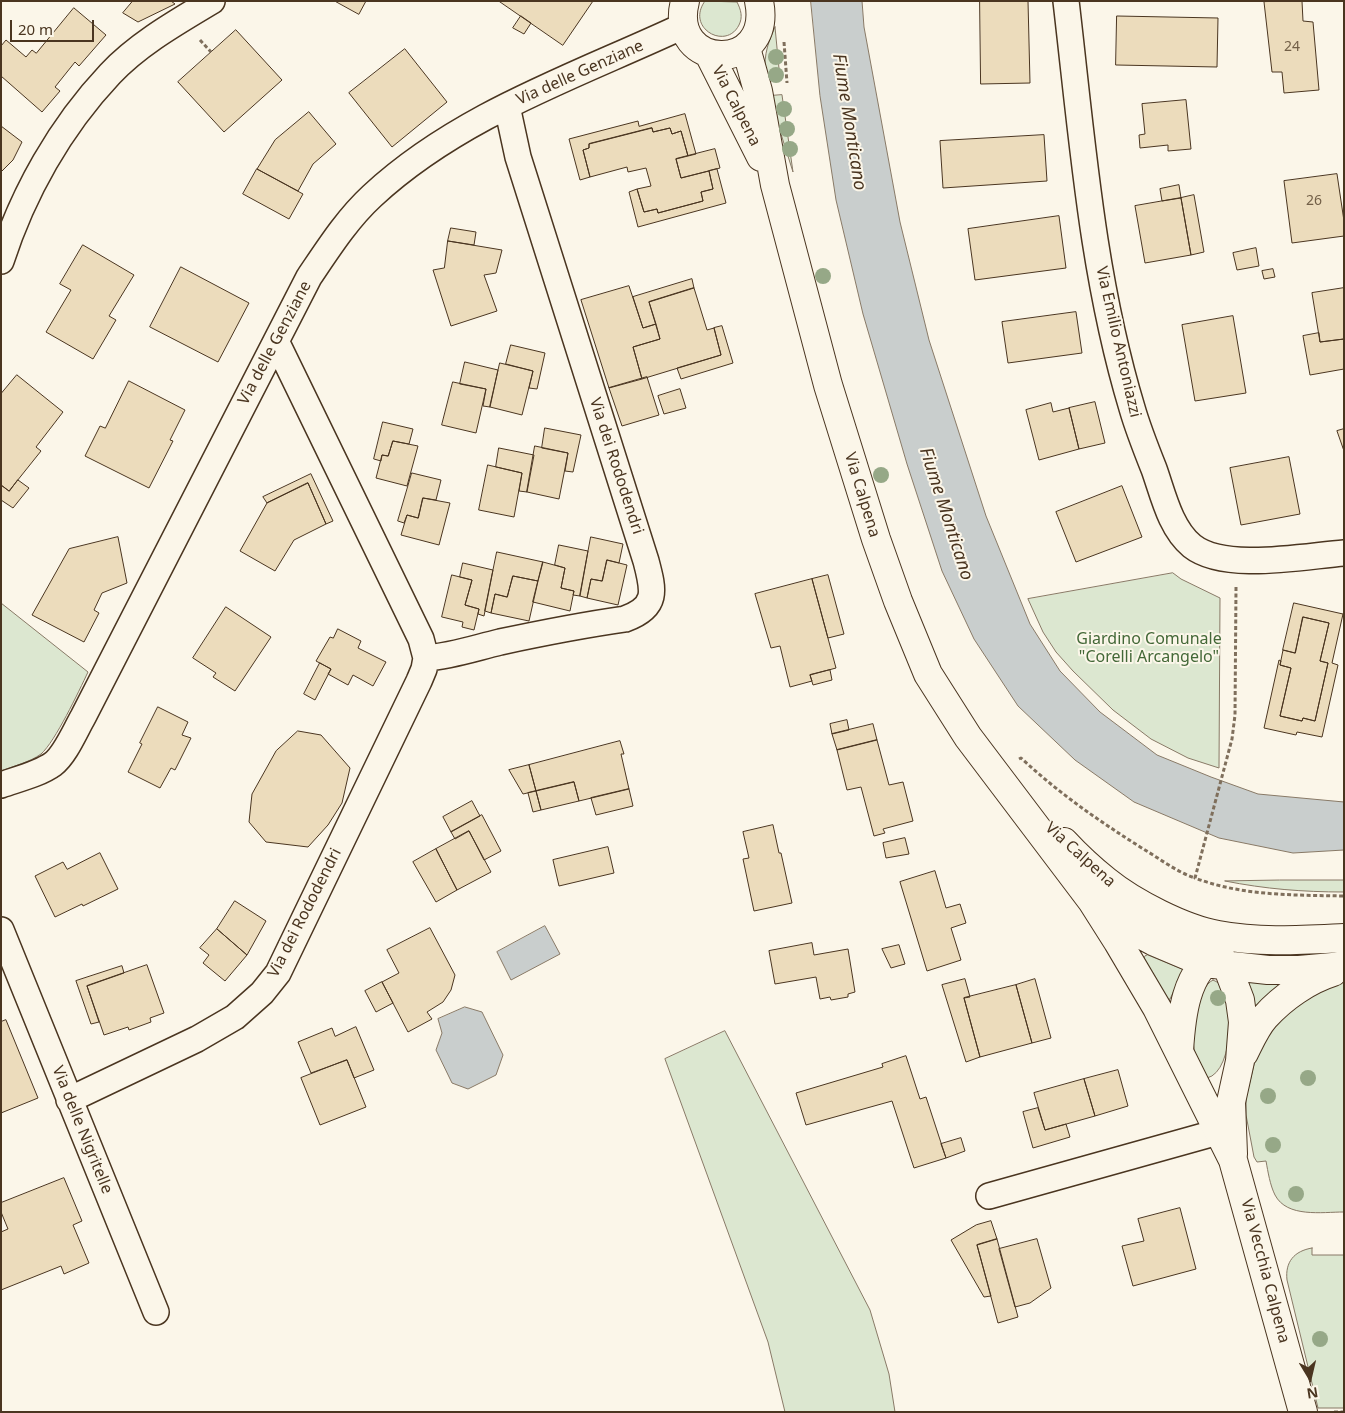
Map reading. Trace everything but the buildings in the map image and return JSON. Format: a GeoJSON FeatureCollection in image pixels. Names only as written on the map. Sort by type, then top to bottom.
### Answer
{"type":"FeatureCollection","features":[{"type":"Feature","properties":{"kind":"street"},"geometry":{"type":"LineString","coordinates":[[1,261],[10,234],[37,176],[79,110],[110,74],[132,55],[175,24],[212,1]]}},
{"type":"Feature","properties":{"kind":"street"},"geometry":{"type":"LineString","coordinates":[[684,13],[688,38],[697,48],[709,54],[722,56],[735,54],[746,48],[755,38],[760,26],[761,13],[759,1]]}},
{"type":"Feature","properties":{"kind":"street","name":"Via Emilio Antoniazzi"},"geometry":{"type":"LineString","coordinates":[[1066,1],[1090,209],[1108,311],[1132,410],[1175,525],[1192,546],[1207,554],[1236,561],[1344,553]]}},
{"type":"Feature","properties":{"kind":"street","name":"Via delle Genziane"},"geometry":{"type":"LineString","coordinates":[[1,785],[43,769],[54,763],[61,754],[83,718],[309,277],[338,235],[370,197],[414,160],[457,132],[684,13]]}},
{"type":"Feature","properties":{"kind":"street","name":"Via Calpena"},"geometry":{"type":"LineString","coordinates":[[746,48],[758,91],[775,185],[828,385],[876,539],[898,601],[928,674],[968,737],[1007,773],[1100,891],[1136,901],[1182,924],[1216,935],[1247,940],[1344,938]]}},
{"type":"Feature","properties":{"kind":"street","name":"Via Calpena"},"geometry":{"type":"LineString","coordinates":[[709,54],[775,185]]}},
{"type":"Feature","properties":{"kind":"street","name":"Via dei Rododendri"},"geometry":{"type":"LineString","coordinates":[[69,1100],[198,1038],[235,1017],[262,993],[278,973],[419,681],[426,658],[452,655],[480,646],[625,619],[639,614],[645,609],[651,597],[650,578],[646,561],[518,157],[507,106]]}},
{"type":"Feature","properties":{"kind":"street"},"geometry":{"type":"LineString","coordinates":[[276,341],[417,630],[426,658]]}},
{"type":"Feature","properties":{"kind":"street"},"geometry":{"type":"LineString","coordinates":[[1100,891],[1152,922],[1214,951],[1216,961],[1240,1000],[1244,1022],[1240,1061],[1231,1102],[1234,1160]]}},
{"type":"Feature","properties":{"kind":"street"},"geometry":{"type":"LineString","coordinates":[[1100,891],[1218,1132],[1234,1160]]}},
{"type":"Feature","properties":{"kind":"street","name":"Via delle Nigritelle"},"geometry":{"type":"LineString","coordinates":[[3,943],[156,1312]]}},
{"type":"Feature","properties":{"kind":"street"},"geometry":{"type":"LineString","coordinates":[[1179,1051],[1181,1020],[1189,990],[1228,950],[1304,954],[1344,952]]}},
{"type":"Feature","properties":{"kind":"street"},"geometry":{"type":"LineString","coordinates":[[1216,961],[1291,970],[1344,967]]}},
{"type":"Feature","properties":{"kind":"street"},"geometry":{"type":"LineString","coordinates":[[1240,1061],[1251,1037],[1271,1011],[1307,983],[1344,967]]}},
{"type":"Feature","properties":{"kind":"street"},"geometry":{"type":"LineString","coordinates":[[989,1196],[1218,1132]]}},
{"type":"Feature","properties":{"kind":"street","name":"Via Vecchia Calpena"},"geometry":{"type":"LineString","coordinates":[[1234,1160],[1303,1412]]}},
{"type":"Feature","properties":{"kind":"path"},"geometry":{"type":"LineString","coordinates":[[1195,878],[1232,739],[1235,715],[1236,561]]}},
{"type":"Feature","properties":{"kind":"path"},"geometry":{"type":"LineString","coordinates":[[1007,773],[1022,758],[1086,812],[1166,863],[1211,884],[1246,891],[1279,894],[1344,896]]}},
{"type":"Feature","properties":{"kind":"path"},"geometry":{"type":"LineString","coordinates":[[1334,1412],[1344,1412]]}},
{"type":"Feature","properties":{"kind":"green space"},"geometry":{"type":"Polygon","coordinates":[[[705,1],[737,2],[741,19],[733,33],[717,36],[710,33],[704,27],[700,20],[700,11],[705,1]]]}},
{"type":"Feature","properties":{"kind":"green space"},"geometry":{"type":"Polygon","coordinates":[[[775,27],[780,79],[766,82],[766,53],[775,27]]]}},
{"type":"Feature","properties":{"kind":"green space"},"geometry":{"type":"Polygon","coordinates":[[[782,95],[793,172],[769,96],[782,95]]]}},
{"type":"Feature","properties":{"kind":"green space","name":"Giardino Comunale \"Corelli Arcangelo\""},"geometry":{"type":"Polygon","coordinates":[[[1173,573],[1181,579],[1220,598],[1219,768],[1188,758],[1151,739],[1113,710],[1056,652],[1043,632],[1028,599],[1173,573]]]}},
{"type":"Feature","properties":{"kind":"green space"},"geometry":{"type":"Polygon","coordinates":[[[1,603],[88,672],[66,716],[47,748],[41,754],[22,764],[1,771],[1,603]]]}},
{"type":"Feature","properties":{"kind":"green space"},"geometry":{"type":"Polygon","coordinates":[[[1344,880],[1344,892],[1284,890],[1225,881],[1344,880]]]}},
{"type":"Feature","properties":{"kind":"green space"},"geometry":{"type":"Polygon","coordinates":[[[1148,955],[1184,970],[1168,1000],[1143,960],[1148,955]]]}},
{"type":"Feature","properties":{"kind":"green space"},"geometry":{"type":"Polygon","coordinates":[[[1344,977],[1344,1212],[1306,1212],[1288,1207],[1281,1202],[1275,1195],[1272,1187],[1266,1161],[1257,1162],[1254,1157],[1246,1115],[1246,1098],[1256,1056],[1263,1041],[1286,1009],[1344,977]]]}},
{"type":"Feature","properties":{"kind":"green space"},"geometry":{"type":"Polygon","coordinates":[[[1213,980],[1221,986],[1226,997],[1230,1029],[1228,1046],[1223,1061],[1216,1072],[1207,1078],[1195,1053],[1193,1036],[1196,1013],[1202,992],[1213,980]]]}},
{"type":"Feature","properties":{"kind":"green space"},"geometry":{"type":"Polygon","coordinates":[[[1249,981],[1280,984],[1280,985],[1255,1009],[1249,981]]]}},
{"type":"Feature","properties":{"kind":"green space"},"geometry":{"type":"Polygon","coordinates":[[[725,1031],[870,1310],[889,1374],[895,1412],[785,1412],[768,1342],[665,1059],[725,1031]]]}},
{"type":"Feature","properties":{"kind":"green space"},"geometry":{"type":"Polygon","coordinates":[[[1312,1248],[1312,1255],[1344,1255],[1344,1408],[1318,1408],[1287,1280],[1289,1263],[1292,1258],[1306,1249],[1312,1248]]]}},
{"type":"Feature","properties":{"kind":"water","name":"Fiume Monticano"},"geometry":{"type":"Polygon","coordinates":[[[811,1],[862,1],[864,27],[900,222],[929,340],[986,516],[1030,624],[1060,671],[1100,712],[1157,755],[1258,794],[1344,802],[1344,850],[1293,853],[1219,838],[1134,802],[1075,760],[1018,706],[974,639],[942,571],[907,464],[863,314],[836,200],[820,96],[811,1]]]}},
{"type":"Feature","properties":{"kind":"water"},"geometry":{"type":"Polygon","coordinates":[[[545,926],[560,954],[511,980],[497,952],[545,926]]]}},
{"type":"Feature","properties":{"kind":"water"},"geometry":{"type":"Polygon","coordinates":[[[465,1007],[482,1012],[503,1055],[496,1075],[468,1089],[452,1083],[436,1050],[442,1033],[438,1019],[465,1007]]]}}]}
